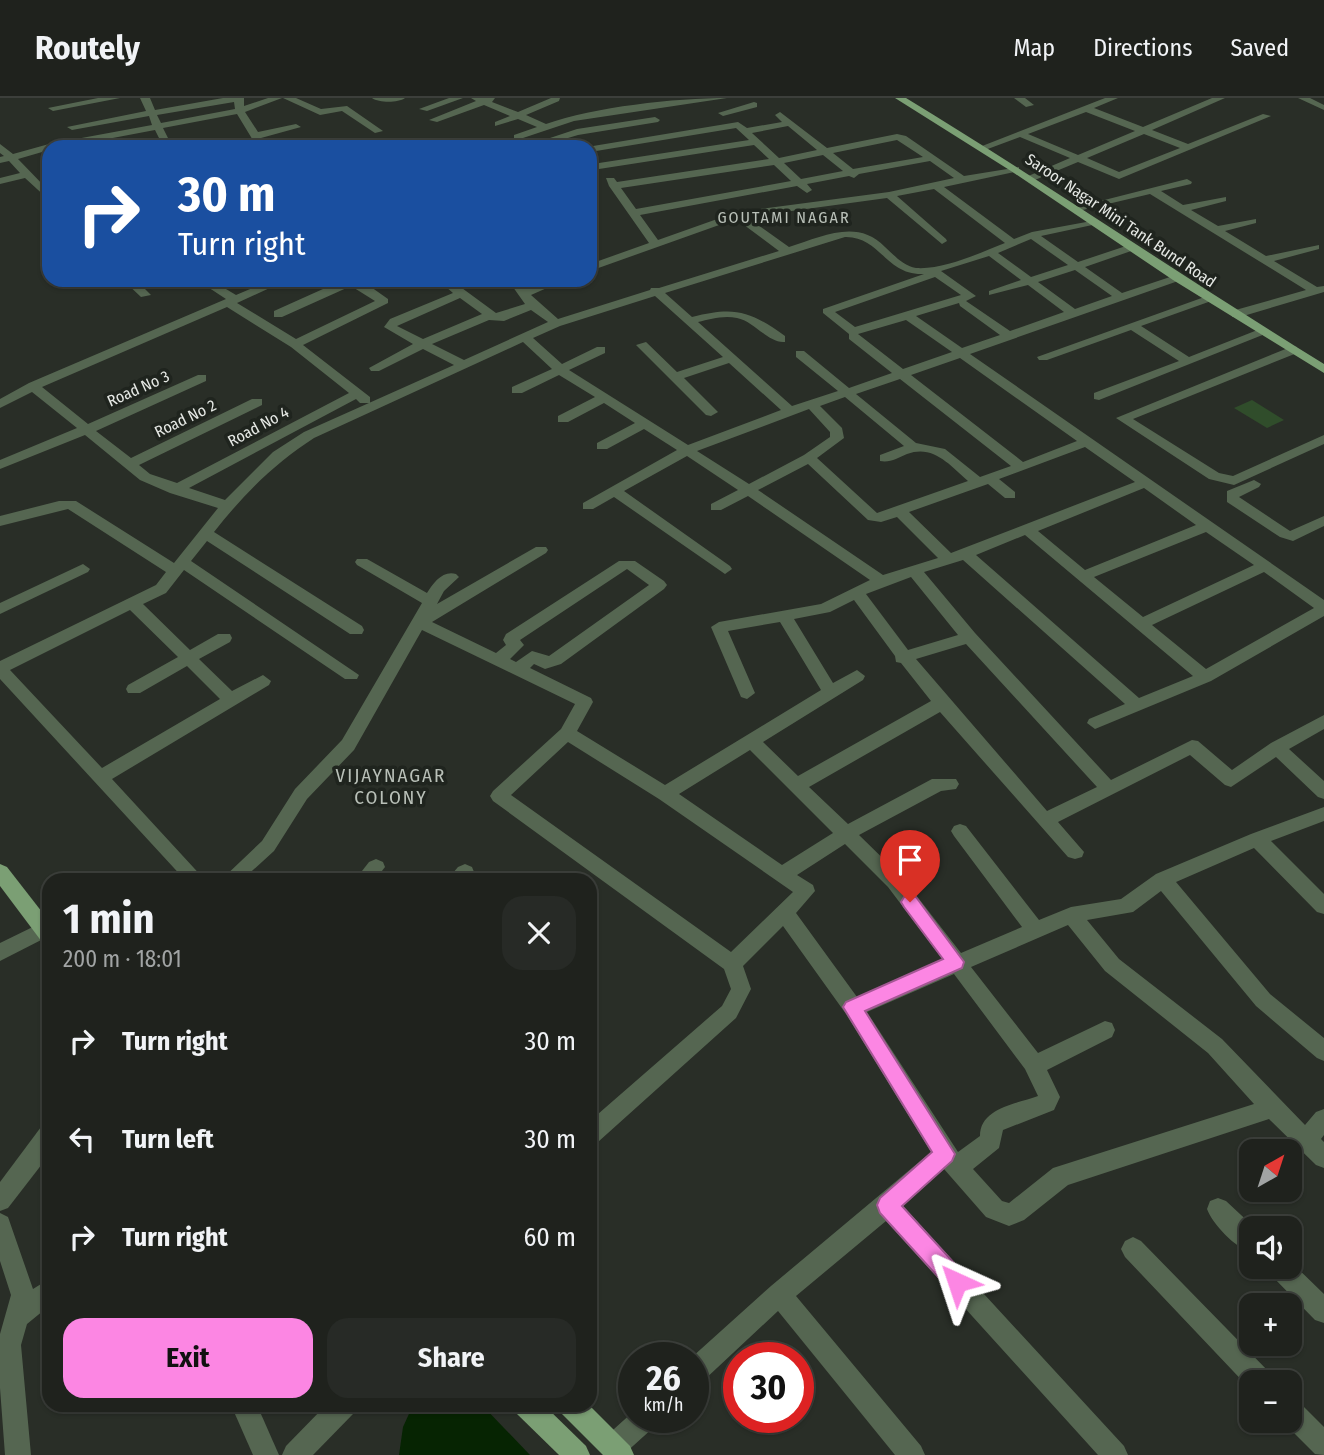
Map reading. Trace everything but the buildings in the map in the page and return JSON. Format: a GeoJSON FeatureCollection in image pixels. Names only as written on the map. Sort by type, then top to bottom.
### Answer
{"type":"FeatureCollection","features":[{"type":"Feature","properties":{"kind":"main road","name":"Saroor Nagar Mini Tank Bund Road"},"geometry":{"type":"LineString","coordinates":[[900,98],[1015,169],[1130,248],[1324,369]]}},
{"type":"Feature","properties":{"kind":"main road"},"geometry":{"type":"LineString","coordinates":[[0,872],[42,928]]}},
{"type":"Feature","properties":{"kind":"main road"},"geometry":{"type":"LineString","coordinates":[[533,1412],[577,1455]]}},
{"type":"Feature","properties":{"kind":"main road"},"geometry":{"type":"LineString","coordinates":[[578,1412],[617,1451]]}},
{"type":"Feature","properties":{"kind":"street"},"geometry":{"type":"LineString","coordinates":[[53,108],[115,98]]}},
{"type":"Feature","properties":{"kind":"street"},"geometry":{"type":"LineString","coordinates":[[145,98],[164,140]]}},
{"type":"Feature","properties":{"kind":"street"},"geometry":{"type":"LineString","coordinates":[[72,127],[239,98],[240,111],[257,140]]}},
{"type":"Feature","properties":{"kind":"street"},"geometry":{"type":"LineString","coordinates":[[91,140],[157,125],[240,111],[277,98]]}},
{"type":"Feature","properties":{"kind":"street"},"geometry":{"type":"LineString","coordinates":[[288,98],[320,112],[344,108],[378,131]]}},
{"type":"Feature","properties":{"kind":"street"},"geometry":{"type":"LineString","coordinates":[[377,98],[400,98]]}},
{"type":"Feature","properties":{"kind":"street"},"geometry":{"type":"LineString","coordinates":[[424,109],[458,98]]}},
{"type":"Feature","properties":{"kind":"street"},"geometry":{"type":"LineString","coordinates":[[498,124],[556,98],[572,118],[582,140]]}},
{"type":"Feature","properties":{"kind":"street"},"geometry":{"type":"LineString","coordinates":[[517,137],[572,118],[722,98]]}},
{"type":"Feature","properties":{"kind":"street"},"geometry":{"type":"LineString","coordinates":[[743,98],[764,111]]}},
{"type":"Feature","properties":{"kind":"street"},"geometry":{"type":"LineString","coordinates":[[1019,98],[1029,105]]}},
{"type":"Feature","properties":{"kind":"street"},"geometry":{"type":"LineString","coordinates":[[982,148],[1112,98]]}},
{"type":"Feature","properties":{"kind":"street"},"geometry":{"type":"LineString","coordinates":[[1030,179],[1220,98]]}},
{"type":"Feature","properties":{"kind":"street"},"geometry":{"type":"LineString","coordinates":[[1303,98],[1322,108]]}},
{"type":"Feature","properties":{"kind":"street"},"geometry":{"type":"LineString","coordinates":[[434,120],[485,99],[545,127]]}},
{"type":"Feature","properties":{"kind":"street"},"geometry":{"type":"LineString","coordinates":[[551,140],[577,132],[655,120],[643,99]]}},
{"type":"Feature","properties":{"kind":"street"},"geometry":{"type":"LineString","coordinates":[[606,102],[622,125]]}},
{"type":"Feature","properties":{"kind":"street"},"geometry":{"type":"LineString","coordinates":[[723,113],[754,105]]}},
{"type":"Feature","properties":{"kind":"street"},"geometry":{"type":"LineString","coordinates":[[1087,109],[1189,148]]}},
{"type":"Feature","properties":{"kind":"street"},"geometry":{"type":"LineString","coordinates":[[780,115],[855,175]]}},
{"type":"Feature","properties":{"kind":"street"},"geometry":{"type":"LineString","coordinates":[[1021,134],[1119,176],[1266,116]]}},
{"type":"Feature","properties":{"kind":"street"},"geometry":{"type":"LineString","coordinates":[[746,131],[790,123]]}},
{"type":"Feature","properties":{"kind":"street"},"geometry":{"type":"LineString","coordinates":[[597,154],[732,125],[740,126],[819,203]]}},
{"type":"Feature","properties":{"kind":"street"},"geometry":{"type":"LineString","coordinates":[[255,136],[296,127]]}},
{"type":"Feature","properties":{"kind":"street"},"geometry":{"type":"LineString","coordinates":[[614,186],[664,182],[900,137],[963,180]]}},
{"type":"Feature","properties":{"kind":"street"},"geometry":{"type":"LineString","coordinates":[[597,155],[756,142]]}},
{"type":"Feature","properties":{"kind":"street"},"geometry":{"type":"LineString","coordinates":[[0,147],[5,159],[42,190]]}},
{"type":"Feature","properties":{"kind":"street"},"geometry":{"type":"LineString","coordinates":[[5,159],[42,149]]}},
{"type":"Feature","properties":{"kind":"street"},"geometry":{"type":"LineString","coordinates":[[633,213],[855,175],[932,158]]}},
{"type":"Feature","properties":{"kind":"street"},"geometry":{"type":"LineString","coordinates":[[597,162],[655,243]]}},
{"type":"Feature","properties":{"kind":"street"},"geometry":{"type":"LineString","coordinates":[[597,265],[733,216],[889,195],[1015,169]]}},
{"type":"Feature","properties":{"kind":"street"},"geometry":{"type":"LineString","coordinates":[[0,181],[26,175]]}},
{"type":"Feature","properties":{"kind":"street"},"geometry":{"type":"LineString","coordinates":[[1074,209],[1187,182]]}},
{"type":"Feature","properties":{"kind":"street"},"geometry":{"type":"LineString","coordinates":[[937,186],[1013,244]]}},
{"type":"Feature","properties":{"kind":"street"},"geometry":{"type":"LineString","coordinates":[[1153,191],[1264,260],[1319,289]]}},
{"type":"Feature","properties":{"kind":"street"},"geometry":{"type":"LineString","coordinates":[[889,195],[943,241]]}},
{"type":"Feature","properties":{"kind":"street"},"geometry":{"type":"LineString","coordinates":[[714,198],[733,216],[788,252]]}},
{"type":"Feature","properties":{"kind":"street"},"geometry":{"type":"LineString","coordinates":[[1181,209],[1223,199]]}},
{"type":"Feature","properties":{"kind":"street"},"geometry":{"type":"LineString","coordinates":[[1216,230],[1252,221]]}},
{"type":"Feature","properties":{"kind":"street"},"geometry":{"type":"LineString","coordinates":[[190,873],[0,669],[161,589],[227,506],[278,455],[309,435],[556,323],[655,290],[853,232],[871,238],[895,261],[926,273],[970,296],[852,331],[827,311],[926,273],[990,253],[1032,235],[1093,222]]}},
{"type":"Feature","properties":{"kind":"street"},"geometry":{"type":"LineString","coordinates":[[1032,235],[1121,297]]}},
{"type":"Feature","properties":{"kind":"street"},"geometry":{"type":"LineString","coordinates":[[1264,260],[1315,247]]}},
{"type":"Feature","properties":{"kind":"street"},"geometry":{"type":"LineString","coordinates":[[993,293],[1130,248]]}},
{"type":"Feature","properties":{"kind":"street"},"geometry":{"type":"LineString","coordinates":[[990,253],[1073,313]]}},
{"type":"Feature","properties":{"kind":"street"},"geometry":{"type":"LineString","coordinates":[[588,506],[684,451],[730,430],[847,393],[898,373],[1177,278]]}},
{"type":"Feature","properties":{"kind":"street"},"geometry":{"type":"LineString","coordinates":[[136,287],[145,295]]}},
{"type":"Feature","properties":{"kind":"street"},"geometry":{"type":"LineString","coordinates":[[212,287],[295,344],[373,406]]}},
{"type":"Feature","properties":{"kind":"street"},"geometry":{"type":"LineString","coordinates":[[0,404],[33,386],[265,287]]}},
{"type":"Feature","properties":{"kind":"street"},"geometry":{"type":"LineString","coordinates":[[278,314],[339,287]]}},
{"type":"Feature","properties":{"kind":"street"},"geometry":{"type":"LineString","coordinates":[[295,344],[384,301],[362,287]]}},
{"type":"Feature","properties":{"kind":"street"},"geometry":{"type":"LineString","coordinates":[[452,287],[488,316]]}},
{"type":"Feature","properties":{"kind":"street"},"geometry":{"type":"LineString","coordinates":[[519,287],[532,305],[556,323]]}},
{"type":"Feature","properties":{"kind":"street"},"geometry":{"type":"LineString","coordinates":[[524,294],[542,287]]}},
{"type":"Feature","properties":{"kind":"street"},"geometry":{"type":"LineString","coordinates":[[1236,314],[1319,289]]}},
{"type":"Feature","properties":{"kind":"street"},"geometry":{"type":"LineString","coordinates":[[655,290],[789,410]]}},
{"type":"Feature","properties":{"kind":"street"},"geometry":{"type":"LineString","coordinates":[[460,294],[391,324],[393,329],[464,365]]}},
{"type":"Feature","properties":{"kind":"street"},"geometry":{"type":"LineString","coordinates":[[1043,357],[1210,298]]}},
{"type":"Feature","properties":{"kind":"street"},"geometry":{"type":"LineString","coordinates":[[964,304],[1009,336]]}},
{"type":"Feature","properties":{"kind":"street"},"geometry":{"type":"LineString","coordinates":[[375,368],[422,344],[488,316],[504,317],[532,305]]}},
{"type":"Feature","properties":{"kind":"street"},"geometry":{"type":"LineString","coordinates":[[690,321],[721,312],[733,312],[755,319],[781,339]]}},
{"type":"Feature","properties":{"kind":"street"},"geometry":{"type":"LineString","coordinates":[[910,317],[1324,608],[1205,677],[1095,723]]}},
{"type":"Feature","properties":{"kind":"street"},"geometry":{"type":"LineString","coordinates":[[1131,325],[1189,362]]}},
{"type":"Feature","properties":{"kind":"street"},"geometry":{"type":"LineString","coordinates":[[1099,396],[1264,332]]}},
{"type":"Feature","properties":{"kind":"street"},"geometry":{"type":"LineString","coordinates":[[523,336],[561,370],[747,489],[881,581]]}},
{"type":"Feature","properties":{"kind":"street"},"geometry":{"type":"LineString","coordinates":[[853,336],[1021,467]]}},
{"type":"Feature","properties":{"kind":"street"},"geometry":{"type":"LineString","coordinates":[[642,345],[711,412]]}},
{"type":"Feature","properties":{"kind":"street"},"geometry":{"type":"LineString","coordinates":[[517,390],[601,350]]}},
{"type":"Feature","properties":{"kind":"street"},"geometry":{"type":"LineString","coordinates":[[1293,350],[1123,418],[1214,476],[1234,481],[1324,439]]}},
{"type":"Feature","properties":{"kind":"street"},"geometry":{"type":"LineString","coordinates":[[800,354],[913,447]]}},
{"type":"Feature","properties":{"kind":"street"},"geometry":{"type":"LineString","coordinates":[[675,377],[733,358]]}},
{"type":"Feature","properties":{"kind":"street","name":"Road No 3"},"geometry":{"type":"LineString","coordinates":[[0,465],[202,378]]}},
{"type":"Feature","properties":{"kind":"street"},"geometry":{"type":"LineString","coordinates":[[33,386],[145,477],[175,490],[227,506]]}},
{"type":"Feature","properties":{"kind":"street","name":"Road No 4"},"geometry":{"type":"LineString","coordinates":[[175,490],[357,394]]}},
{"type":"Feature","properties":{"kind":"street"},"geometry":{"type":"LineString","coordinates":[[563,419],[604,398]]}},
{"type":"Feature","properties":{"kind":"street","name":"Road No 2"},"geometry":{"type":"LineString","coordinates":[[128,464],[257,402]]}},
{"type":"Feature","properties":{"kind":"street"},"geometry":{"type":"LineString","coordinates":[[716,507],[809,458],[837,438],[837,431],[811,404]]}},
{"type":"Feature","properties":{"kind":"street"},"geometry":{"type":"LineString","coordinates":[[603,446],[644,424]]}},
{"type":"Feature","properties":{"kind":"street"},"geometry":{"type":"LineString","coordinates":[[809,458],[873,517],[881,518],[1086,442]]}},
{"type":"Feature","properties":{"kind":"street"},"geometry":{"type":"LineString","coordinates":[[886,458],[924,445],[939,450],[1010,495]]}},
{"type":"Feature","properties":{"kind":"street"},"geometry":{"type":"LineString","coordinates":[[0,447],[15,460]]}},
{"type":"Feature","properties":{"kind":"street"},"geometry":{"type":"LineString","coordinates":[[1324,452],[1232,494],[1231,497],[1289,536],[1324,520]]}},
{"type":"Feature","properties":{"kind":"street"},"geometry":{"type":"LineString","coordinates":[[747,693],[719,627],[825,608],[881,581],[957,557],[1145,482]]}},
{"type":"Feature","properties":{"kind":"street"},"geometry":{"type":"LineString","coordinates":[[614,491],[725,569]]}},
{"type":"Feature","properties":{"kind":"street"},"geometry":{"type":"LineString","coordinates":[[0,522],[71,504],[178,566],[351,675]]}},
{"type":"Feature","properties":{"kind":"street"},"geometry":{"type":"LineString","coordinates":[[899,511],[1137,705]]}},
{"type":"Feature","properties":{"kind":"street"},"geometry":{"type":"LineString","coordinates":[[1083,576],[1207,526]]}},
{"type":"Feature","properties":{"kind":"street"},"geometry":{"type":"LineString","coordinates":[[1028,530],[1205,677]]}},
{"type":"Feature","properties":{"kind":"street"},"geometry":{"type":"LineString","coordinates":[[207,534],[356,629]]}},
{"type":"Feature","properties":{"kind":"street"},"geometry":{"type":"LineString","coordinates":[[419,622],[541,550]]}},
{"type":"Feature","properties":{"kind":"street"},"geometry":{"type":"LineString","coordinates":[[362,562],[431,602]]}},
{"type":"Feature","properties":{"kind":"street"},"geometry":{"type":"LineString","coordinates":[[498,660],[516,645],[512,638],[624,564],[630,564],[659,584],[555,660],[545,663],[532,657],[517,670]]}},
{"type":"Feature","properties":{"kind":"street"},"geometry":{"type":"LineString","coordinates":[[1141,624],[1265,566]]}},
{"type":"Feature","properties":{"kind":"street"},"geometry":{"type":"LineString","coordinates":[[0,609],[83,569]]}},
{"type":"Feature","properties":{"kind":"street"},"geometry":{"type":"LineString","coordinates":[[915,572],[969,637],[1109,789]]}},
{"type":"Feature","properties":{"kind":"street"},"geometry":{"type":"LineString","coordinates":[[238,873],[268,846],[301,794],[348,745],[438,588],[451,577]]}},
{"type":"Feature","properties":{"kind":"street"},"geometry":{"type":"LineString","coordinates":[[856,592],[902,658],[940,704],[1075,852]]}},
{"type":"Feature","properties":{"kind":"street"},"geometry":{"type":"LineString","coordinates":[[131,602],[231,700]]}},
{"type":"Feature","properties":{"kind":"street"},"geometry":{"type":"LineString","coordinates":[[785,616],[830,692]]}},
{"type":"Feature","properties":{"kind":"street"},"geometry":{"type":"LineString","coordinates":[[419,622],[585,702],[567,733],[499,796],[732,964],[741,989],[729,1012],[597,1129]]}},
{"type":"Feature","properties":{"kind":"street"},"geometry":{"type":"LineString","coordinates":[[902,658],[969,637]]}},
{"type":"Feature","properties":{"kind":"street"},"geometry":{"type":"LineString","coordinates":[[134,689],[224,638]]}},
{"type":"Feature","properties":{"kind":"street"},"geometry":{"type":"LineString","coordinates":[[665,793],[857,676]]}},
{"type":"Feature","properties":{"kind":"street"},"geometry":{"type":"LineString","coordinates":[[101,776],[263,681]]}},
{"type":"Feature","properties":{"kind":"street"},"geometry":{"type":"LineString","coordinates":[[798,785],[940,704]]}},
{"type":"Feature","properties":{"kind":"street"},"geometry":{"type":"LineString","coordinates":[[1045,820],[1192,746],[1231,780],[1276,748],[1324,721]]}},
{"type":"Feature","properties":{"kind":"street"},"geometry":{"type":"LineString","coordinates":[[567,733],[665,793],[806,891],[732,964]]}},
{"type":"Feature","properties":{"kind":"street"},"geometry":{"type":"LineString","coordinates":[[709,1358],[779,1294],[887,1205],[951,1161],[991,1141],[990,1127],[995,1122],[1046,1103],[1049,1097],[1032,1062],[895,882],[752,742]]}},
{"type":"Feature","properties":{"kind":"street"},"geometry":{"type":"LineString","coordinates":[[1276,748],[1324,792]]}},
{"type":"Feature","properties":{"kind":"street"},"geometry":{"type":"LineString","coordinates":[[781,875],[846,834],[938,784],[950,784]]}},
{"type":"Feature","properties":{"kind":"street"},"geometry":{"type":"LineString","coordinates":[[853,1007],[1071,915],[1126,906],[1163,879],[1324,814]]}},
{"type":"Feature","properties":{"kind":"street"},"geometry":{"type":"LineString","coordinates":[[960,831],[1035,929]]}},
{"type":"Feature","properties":{"kind":"street"},"geometry":{"type":"LineString","coordinates":[[1257,839],[1324,906]]}},
{"type":"Feature","properties":{"kind":"street"},"geometry":{"type":"LineString","coordinates":[[1163,879],[1263,1000],[1324,1051]]}},
{"type":"Feature","properties":{"kind":"street"},"geometry":{"type":"LineString","coordinates":[[785,913],[853,1007],[951,1161],[994,1209],[1009,1215],[1060,1176],[1272,1108]]}},
{"type":"Feature","properties":{"kind":"street"},"geometry":{"type":"LineString","coordinates":[[1071,915],[1112,965],[1215,1046],[1272,1108],[1324,1157]]}},
{"type":"Feature","properties":{"kind":"street"},"geometry":{"type":"LineString","coordinates":[[0,953],[42,935]]}},
{"type":"Feature","properties":{"kind":"street"},"geometry":{"type":"LineString","coordinates":[[1032,1062],[1040,1063],[1105,1030]]}},
{"type":"Feature","properties":{"kind":"street"},"geometry":{"type":"LineString","coordinates":[[1306,1140],[1324,1119]]}},
{"type":"Feature","properties":{"kind":"street"},"geometry":{"type":"LineString","coordinates":[[0,1200],[42,1143]]}},
{"type":"Feature","properties":{"kind":"street"},"geometry":{"type":"LineString","coordinates":[[887,1205],[1115,1455]]}},
{"type":"Feature","properties":{"kind":"street"},"geometry":{"type":"LineString","coordinates":[[1218,1209],[1239,1229]]}},
{"type":"Feature","properties":{"kind":"street"},"geometry":{"type":"LineString","coordinates":[[0,1225],[23,1295],[19,1315],[5,1344],[18,1455]]}},
{"type":"Feature","properties":{"kind":"street"},"geometry":{"type":"LineString","coordinates":[[1133,1249],[1249,1370]]}},
{"type":"Feature","properties":{"kind":"street"},"geometry":{"type":"LineString","coordinates":[[1291,1279],[1324,1311]]}},
{"type":"Feature","properties":{"kind":"street"},"geometry":{"type":"LineString","coordinates":[[779,1294],[912,1455]]}},
{"type":"Feature","properties":{"kind":"street"},"geometry":{"type":"LineString","coordinates":[[19,1315],[42,1297]]}},
{"type":"Feature","properties":{"kind":"street"},"geometry":{"type":"LineString","coordinates":[[247,1412],[266,1455]]}},
{"type":"Feature","properties":{"kind":"street"},"geometry":{"type":"LineString","coordinates":[[295,1455],[337,1412]]}},
{"type":"Feature","properties":{"kind":"street"},"geometry":{"type":"LineString","coordinates":[[1302,1423],[1324,1445]]}},
{"type":"Feature","properties":{"kind":"street"},"geometry":{"type":"LineString","coordinates":[[617,1451],[632,1433]]}},
{"type":"Feature","properties":{"kind":"shaded area"},"geometry":{"type":"Polygon","coordinates":[[[1252,400],[1284,420],[1267,428],[1234,408],[1252,400]]]}},
{"type":"Feature","properties":{"kind":"shaded area"},"geometry":{"type":"Polygon","coordinates":[[[410,1412],[489,1412],[530,1455],[399,1455],[403,1427],[410,1412]]]}},
{"type":"Feature","properties":{"kind":"district","name":"GOUTAMI NAGAR"},"geometry":{"type":"Point","coordinates":[784,217]}},
{"type":"Feature","properties":{"kind":"district","name":"VIJAYNAGAR COLONY"},"geometry":{"type":"Point","coordinates":[391,786]}},
{"type":"Feature","properties":{"kind":"route"},"geometry":{"type":"LineString","coordinates":[[910,902],[955,962],[853,1007],[945,1154],[887,1205],[957,1282]]}}]}
